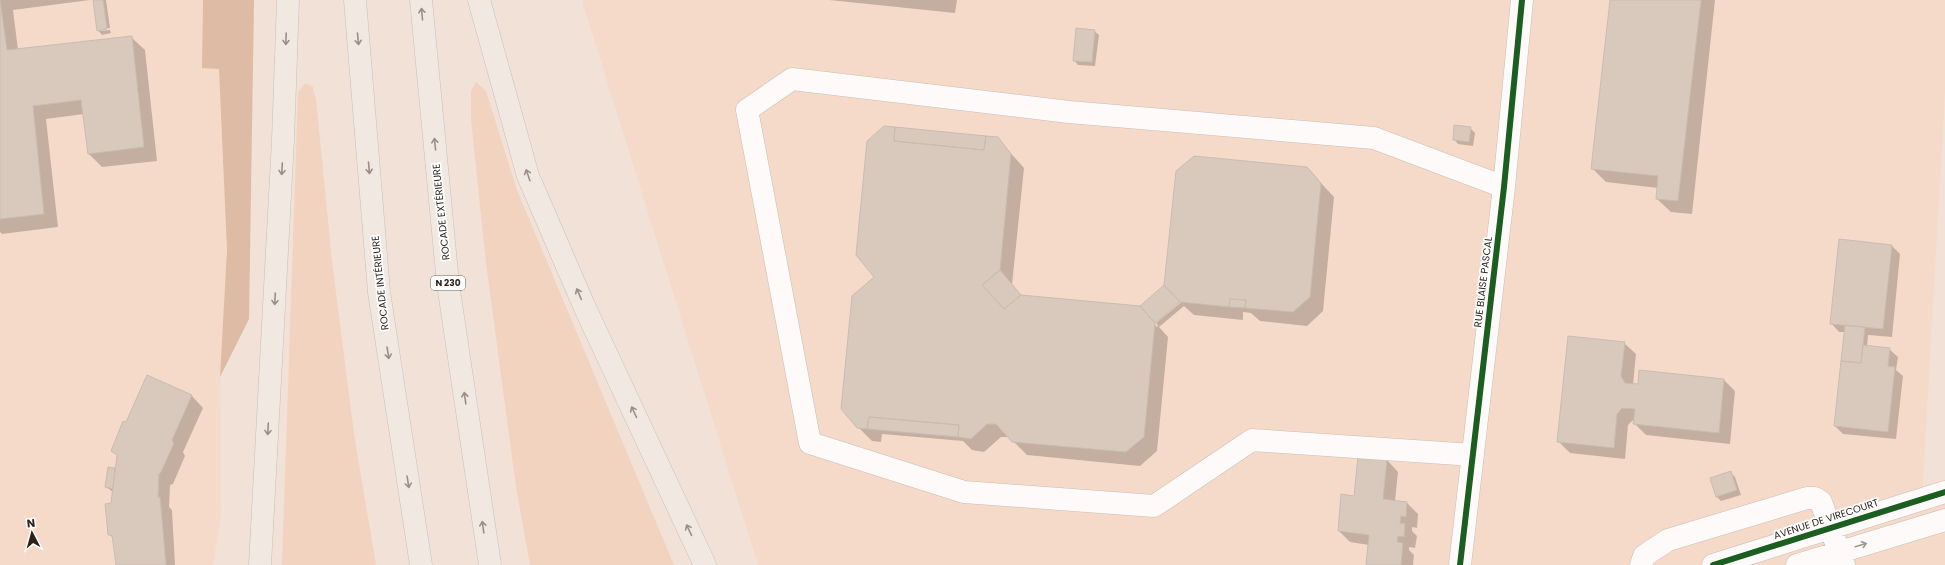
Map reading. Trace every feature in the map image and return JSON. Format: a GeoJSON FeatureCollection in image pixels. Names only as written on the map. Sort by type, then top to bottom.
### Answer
{"type":"FeatureCollection","features":[{"type":"Feature","properties":{"kind":"highway"},"geometry":{"type":"LineString","coordinates":[[260,565],[284,140],[288,0]]}},
{"type":"Feature","properties":{"kind":"highway","name":"ROCADE INTÉRIEURE"},"geometry":{"type":"LineString","coordinates":[[355,0],[379,292],[421,565]]}},
{"type":"Feature","properties":{"kind":"highway","name":"ROCADE EXTÉRIEURE"},"geometry":{"type":"LineString","coordinates":[[421,0],[448,284],[490,565]]}},
{"type":"Feature","properties":{"kind":"highway"},"geometry":{"type":"LineString","coordinates":[[479,0],[528,176],[585,308],[705,565]]}},
{"type":"Feature","properties":{"kind":"street","name":"RUE BLAISE PASCAL"},"geometry":{"type":"LineString","coordinates":[[1460,565],[1504,188],[1522,0]]}},
{"type":"Feature","properties":{"kind":"street"},"geometry":{"type":"LineString","coordinates":[[1473,455],[1252,440],[1154,506],[964,492],[810,443],[747,110],[792,79],[1069,112],[1374,138],[1504,188]]}},
{"type":"Feature","properties":{"kind":"street","name":"AVENUE DE VIRECOURT"},"geometry":{"type":"LineString","coordinates":[[1713,565],[1945,492]]}},
{"type":"Feature","properties":{"kind":"street"},"geometry":{"type":"LineString","coordinates":[[1641,565],[1644,556],[1668,540],[1807,498],[1815,498],[1821,502],[1832,527],[1842,558]]}},
{"type":"Feature","properties":{"kind":"street"},"geometry":{"type":"LineString","coordinates":[[1797,565],[1842,558],[1945,520]]}},
{"type":"Feature","properties":{"kind":"shaded area"},"geometry":{"type":"Polygon","coordinates":[[[0,0],[203,0],[202,68],[219,68],[227,250],[220,377],[221,516],[213,565],[0,565],[0,0]]]}},
{"type":"Feature","properties":{"kind":"shaded area"},"geometry":{"type":"Polygon","coordinates":[[[203,0],[254,0],[249,319],[220,377],[227,250],[219,69],[202,68],[203,0]]]}},
{"type":"Feature","properties":{"kind":"shaded area"},"geometry":{"type":"Polygon","coordinates":[[[583,0],[1945,0],[1945,94],[1922,500],[1945,496],[1945,565],[758,565],[583,0]]]}},
{"type":"Feature","properties":{"kind":"shaded area"},"geometry":{"type":"Polygon","coordinates":[[[476,82],[486,91],[517,190],[674,565],[530,565],[516,487],[486,263],[471,120],[471,91],[476,82]]]}},
{"type":"Feature","properties":{"kind":"shaded area"},"geometry":{"type":"Polygon","coordinates":[[[305,83],[313,87],[316,99],[332,261],[354,434],[376,565],[282,565],[298,93],[305,83]]]}},
{"type":"Feature","properties":{"kind":"building"},"geometry":{"type":"Polygon","coordinates":[[[0,0],[7,50],[132,36],[144,147],[88,154],[81,100],[33,106],[44,214],[0,219],[0,0]]]}},
{"type":"Feature","properties":{"kind":"building"},"geometry":{"type":"Polygon","coordinates":[[[93,0],[103,0],[107,29],[97,31],[93,0]]]}},
{"type":"Feature","properties":{"kind":"building"},"geometry":{"type":"Polygon","coordinates":[[[1610,0],[1701,0],[1678,201],[1656,199],[1658,176],[1591,169],[1610,0]]]}},
{"type":"Feature","properties":{"kind":"building"},"geometry":{"type":"Polygon","coordinates":[[[1076,28],[1095,30],[1092,62],[1073,61],[1076,28]]]}},
{"type":"Feature","properties":{"kind":"building"},"geometry":{"type":"Polygon","coordinates":[[[1454,125],[1471,127],[1469,142],[1453,140],[1454,125]]]}},
{"type":"Feature","properties":{"kind":"building"},"geometry":{"type":"Polygon","coordinates":[[[884,126],[895,127],[894,141],[984,150],[986,136],[998,137],[1011,154],[1000,270],[982,285],[1004,309],[1021,295],[1140,306],[1155,323],[1144,437],[1126,452],[1012,442],[996,424],[987,424],[971,439],[958,437],[959,425],[869,417],[867,429],[857,428],[841,409],[852,296],[874,277],[856,255],[867,141],[884,126]]]}},
{"type":"Feature","properties":{"kind":"building"},"geometry":{"type":"Polygon","coordinates":[[[895,127],[986,136],[984,150],[894,141],[895,127]]]}},
{"type":"Feature","properties":{"kind":"building"},"geometry":{"type":"Polygon","coordinates":[[[1194,156],[1307,167],[1321,183],[1310,297],[1293,312],[1245,308],[1246,300],[1230,299],[1229,307],[1180,302],[1164,285],[1176,171],[1194,156]]]}},
{"type":"Feature","properties":{"kind":"building"},"geometry":{"type":"Polygon","coordinates":[[[1839,239],[1892,245],[1883,329],[1830,324],[1839,239]]]}},
{"type":"Feature","properties":{"kind":"building"},"geometry":{"type":"Polygon","coordinates":[[[1000,270],[1021,295],[1004,309],[982,285],[1000,270]]]}},
{"type":"Feature","properties":{"kind":"building"},"geometry":{"type":"Polygon","coordinates":[[[1164,285],[1180,302],[1155,323],[1140,306],[1164,285]]]}},
{"type":"Feature","properties":{"kind":"building"},"geometry":{"type":"Polygon","coordinates":[[[1230,299],[1246,300],[1245,308],[1229,307],[1230,299]]]}},
{"type":"Feature","properties":{"kind":"building"},"geometry":{"type":"Polygon","coordinates":[[[1845,325],[1865,327],[1861,363],[1841,361],[1845,325]]]}},
{"type":"Feature","properties":{"kind":"building"},"geometry":{"type":"Polygon","coordinates":[[[1568,336],[1625,342],[1621,376],[1625,383],[1638,384],[1639,370],[1724,379],[1719,433],[1633,424],[1635,409],[1622,408],[1617,414],[1614,448],[1557,442],[1568,336]]]}},
{"type":"Feature","properties":{"kind":"building"},"geometry":{"type":"Polygon","coordinates":[[[1863,345],[1890,348],[1888,366],[1895,367],[1888,432],[1834,426],[1841,361],[1861,363],[1863,345]]]}},
{"type":"Feature","properties":{"kind":"building"},"geometry":{"type":"Polygon","coordinates":[[[147,375],[192,395],[172,440],[174,443],[159,474],[158,497],[160,497],[166,565],[116,565],[112,535],[108,535],[105,504],[111,503],[117,455],[111,451],[123,421],[126,422],[147,375]]]}},
{"type":"Feature","properties":{"kind":"building"},"geometry":{"type":"Polygon","coordinates":[[[869,417],[959,425],[958,437],[867,429],[869,417]]]}},
{"type":"Feature","properties":{"kind":"building"},"geometry":{"type":"Polygon","coordinates":[[[1358,456],[1387,459],[1383,499],[1407,502],[1406,517],[1401,516],[1400,523],[1405,524],[1404,537],[1398,536],[1397,542],[1403,543],[1401,565],[1366,565],[1369,535],[1338,531],[1341,494],[1354,496],[1358,456]]]}},
{"type":"Feature","properties":{"kind":"building"},"geometry":{"type":"Polygon","coordinates":[[[108,467],[115,468],[113,489],[105,487],[108,467]]]}},
{"type":"Feature","properties":{"kind":"building"},"geometry":{"type":"Polygon","coordinates":[[[1731,471],[1737,490],[1716,497],[1710,478],[1731,471]]]}},
{"type":"Feature","properties":{"kind":"cycle path"},"geometry":{"type":"LineString","coordinates":[[1460,565],[1504,187],[1522,0]]}},
{"type":"Feature","properties":{"kind":"cycle path"},"geometry":{"type":"LineString","coordinates":[[1713,565],[1945,492]]}}]}
